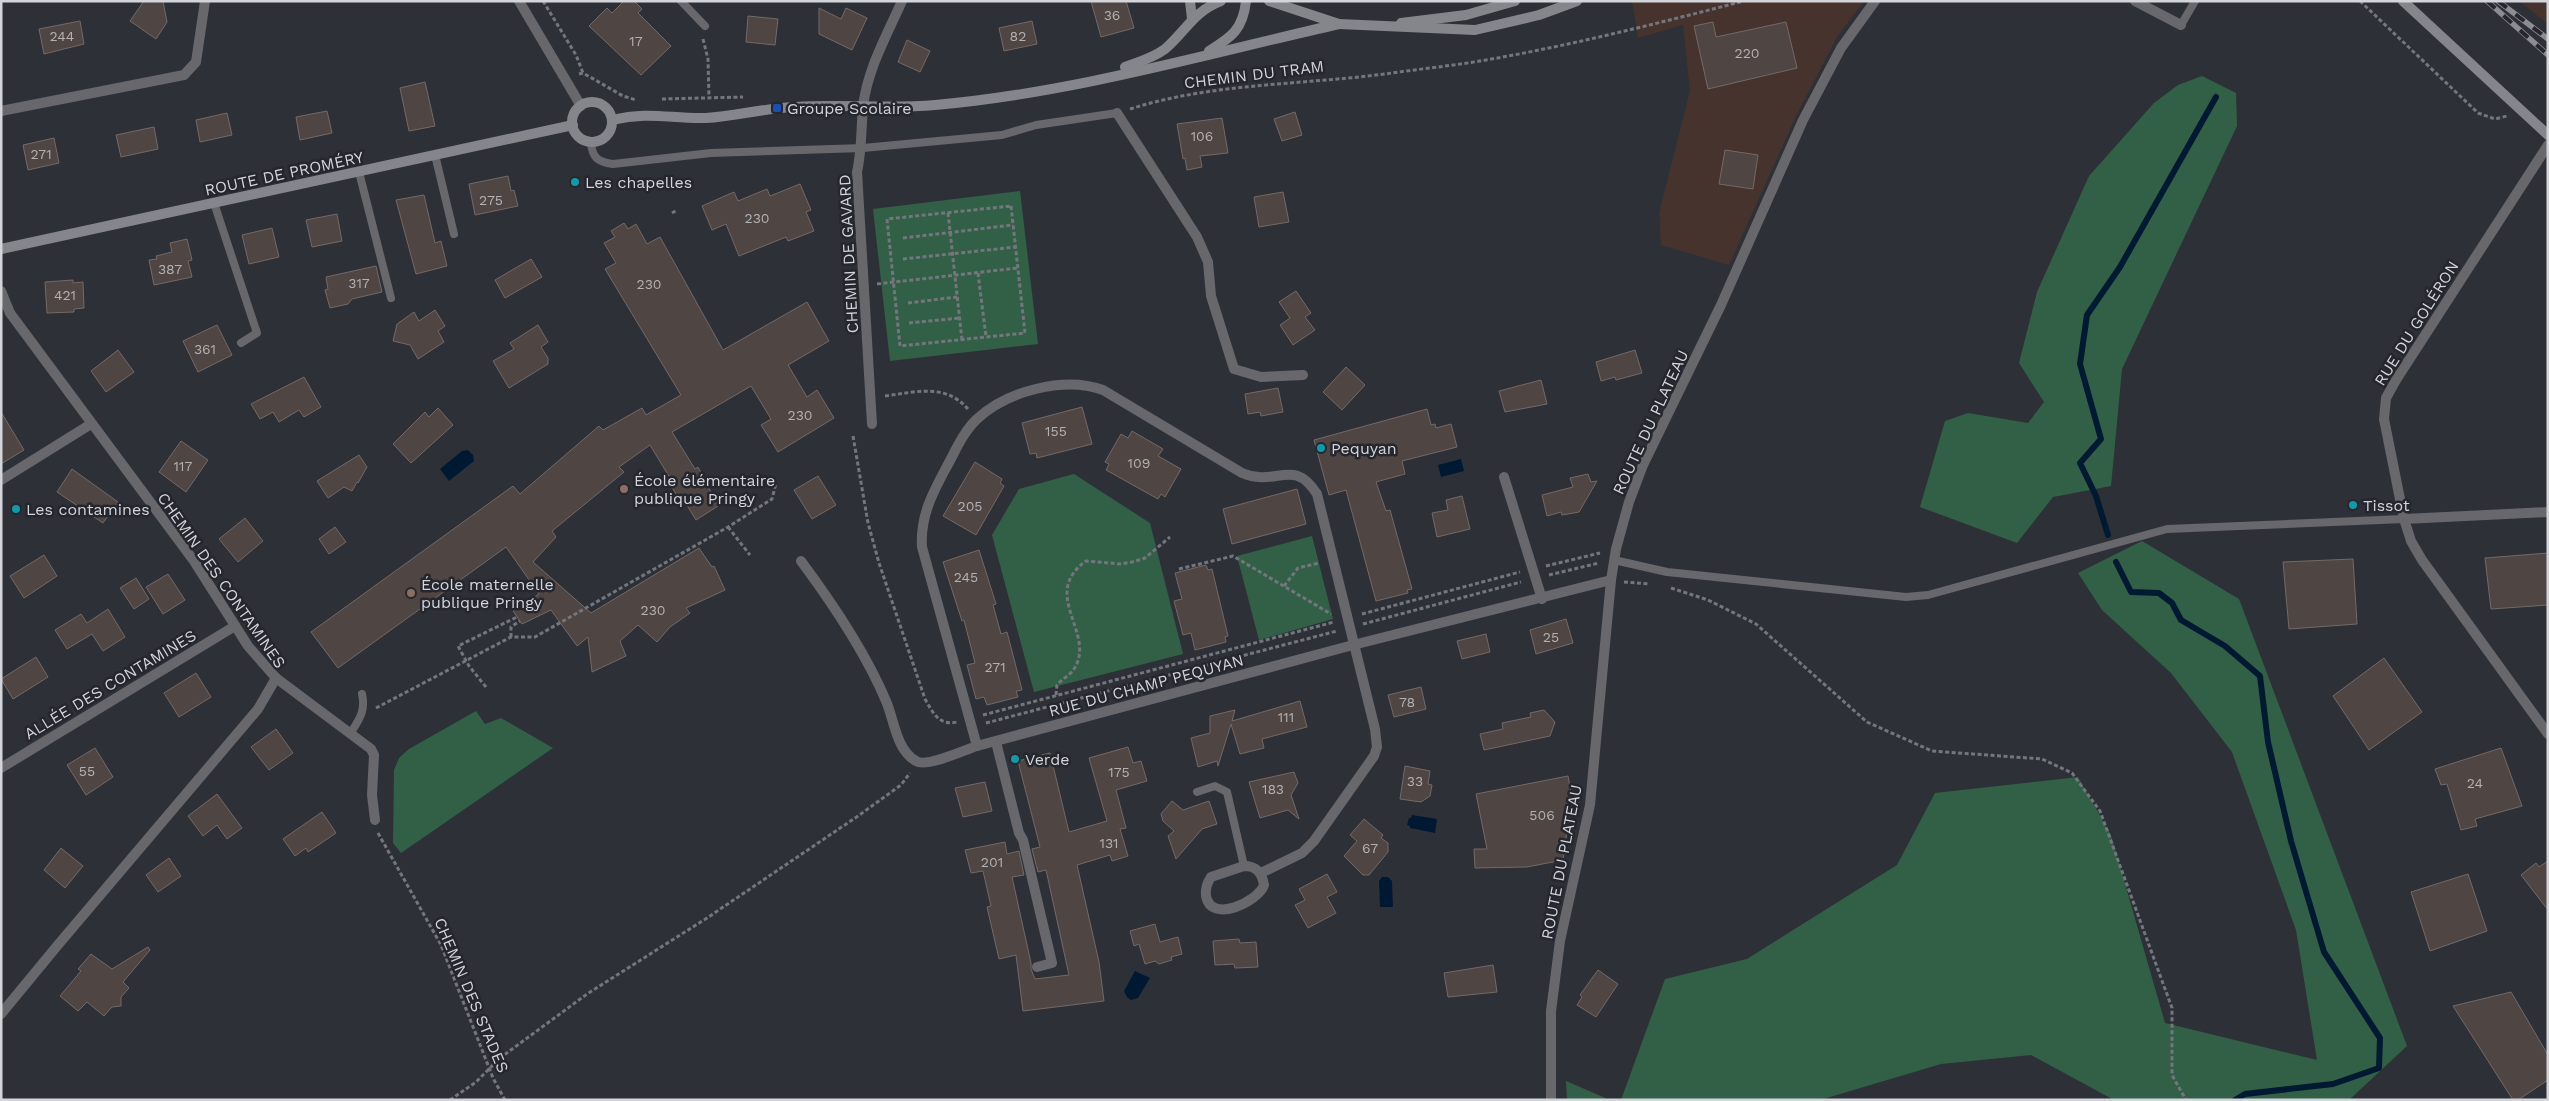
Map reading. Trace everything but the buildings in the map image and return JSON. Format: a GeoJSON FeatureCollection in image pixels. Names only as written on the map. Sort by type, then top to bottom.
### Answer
{"type":"FeatureCollection","features":[{"type":"Feature","properties":{"kind":"street"},"geometry":{"type":"LineString","coordinates":[[1,111],[184,75],[196,62],[205,1]]}},
{"type":"Feature","properties":{"kind":"street"},"geometry":{"type":"LineString","coordinates":[[519,1],[581,106]]}},
{"type":"Feature","properties":{"kind":"street","name":"CHEMIN DE GAVARD"},"geometry":{"type":"LineString","coordinates":[[872,424],[858,172],[863,148],[864,106],[874,65],[902,1]]}},
{"type":"Feature","properties":{"kind":"street"},"geometry":{"type":"LineString","coordinates":[[1190,1],[1192,19]]}},
{"type":"Feature","properties":{"kind":"street"},"geometry":{"type":"LineString","coordinates":[[1069,85],[1156,56],[1182,33],[1192,19],[1221,1]]}},
{"type":"Feature","properties":{"kind":"street"},"geometry":{"type":"LineString","coordinates":[[1202,55],[1230,38],[1244,19],[1246,1]]}},
{"type":"Feature","properties":{"kind":"street"},"geometry":{"type":"LineString","coordinates":[[1269,1],[1339,24],[1475,30],[1539,15],[1577,1]]}},
{"type":"Feature","properties":{"kind":"street"},"geometry":{"type":"LineString","coordinates":[[1368,26],[1466,15],[1515,1]]}},
{"type":"Feature","properties":{"kind":"street","name":"ROUTE DU PLATEAU"},"geometry":{"type":"LineString","coordinates":[[1550,1100],[1551,1012],[1560,941],[1590,805],[1611,580],[1615,554],[1629,502],[1643,465],[1721,305],[1803,120],[1841,48],[1874,1]]}},
{"type":"Feature","properties":{"kind":"street"},"geometry":{"type":"LineString","coordinates":[[2135,1],[2181,25]]}},
{"type":"Feature","properties":{"kind":"street"},"geometry":{"type":"LineString","coordinates":[[2403,1],[2548,135]]}},
{"type":"Feature","properties":{"kind":"street"},"geometry":{"type":"LineString","coordinates":[[612,120],[635,115],[699,118],[726,117],[796,107],[928,106],[976,101],[1069,85],[1339,24]]}},
{"type":"Feature","properties":{"kind":"street"},"geometry":{"type":"LineString","coordinates":[[591,102],[601,104],[608,110],[612,120],[611,129],[606,136],[591,142],[579,137],[573,126],[574,114],[581,106],[591,102]]}},
{"type":"Feature","properties":{"kind":"street"},"geometry":{"type":"LineString","coordinates":[[1117,113],[1197,236],[1208,262],[1211,296],[1234,369],[1262,377],[1303,375]]}},
{"type":"Feature","properties":{"kind":"street","name":"ROUTE DE PROMÉRY"},"geometry":{"type":"LineString","coordinates":[[1,250],[573,126]]}},
{"type":"Feature","properties":{"kind":"street","name":"RUE DU GOLÉRON"},"geometry":{"type":"LineString","coordinates":[[2548,144],[2386,398],[2384,419],[2404,519],[2411,541],[2422,560],[2548,734]]}},
{"type":"Feature","properties":{"kind":"street","name":"CHEMIN DES CONTAMINES"},"geometry":{"type":"LineString","coordinates":[[1,291],[10,313],[194,561],[260,662],[276,678],[258,709],[1,1014]]}},
{"type":"Feature","properties":{"kind":"street"},"geometry":{"type":"LineString","coordinates":[[977,746],[922,547],[921,529],[930,497],[967,431],[977,419],[994,407],[1024,391],[1090,385],[1103,390],[1242,473],[1264,479],[1295,474],[1303,477],[1317,494],[1375,728],[1377,747],[1374,756],[1309,848],[1261,873]]}},
{"type":"Feature","properties":{"kind":"street"},"geometry":{"type":"LineString","coordinates":[[1,480],[91,424]]}},
{"type":"Feature","properties":{"kind":"street"},"geometry":{"type":"LineString","coordinates":[[1504,477],[1542,599]]}},
{"type":"Feature","properties":{"kind":"street"},"geometry":{"type":"LineString","coordinates":[[2404,519],[2548,512]]}},
{"type":"Feature","properties":{"kind":"street"},"geometry":{"type":"LineString","coordinates":[[801,561],[823,591],[875,676],[891,713],[897,736],[904,749],[916,761]]}},
{"type":"Feature","properties":{"kind":"street","name":"RUE DU CHAMP PEQUYAN"},"geometry":{"type":"LineString","coordinates":[[916,761],[926,763],[977,746],[1353,645],[1542,599],[1611,580]]}},
{"type":"Feature","properties":{"kind":"street","name":"ALLÉE DES CONTAMINES"},"geometry":{"type":"LineString","coordinates":[[1,768],[235,626]]}},
{"type":"Feature","properties":{"kind":"street"},"geometry":{"type":"LineString","coordinates":[[276,678],[350,734],[368,745],[374,755],[372,795],[375,820]]}},
{"type":"Feature","properties":{"kind":"street"},"geometry":{"type":"LineString","coordinates":[[996,742],[1019,833],[1023,840],[1052,963],[1037,967]]}},
{"type":"Feature","properties":{"kind":"street"},"geometry":{"type":"LineString","coordinates":[[1244,866],[1255,868],[1261,873],[1264,885],[1255,898],[1224,910],[1215,908],[1209,903],[1205,890],[1211,877],[1244,866]]}},
{"type":"Feature","properties":{"kind":"lane"},"geometry":{"type":"LineString","coordinates":[[681,1],[705,26]]}},
{"type":"Feature","properties":{"kind":"lane"},"geometry":{"type":"LineString","coordinates":[[2181,25],[2195,1]]}},
{"type":"Feature","properties":{"kind":"lane"},"geometry":{"type":"LineString","coordinates":[[591,142],[593,155],[597,160],[612,164],[711,153],[863,148],[1002,135],[1036,125],[1117,113]]}},
{"type":"Feature","properties":{"kind":"lane"},"geometry":{"type":"LineString","coordinates":[[435,155],[454,234]]}},
{"type":"Feature","properties":{"kind":"lane"},"geometry":{"type":"LineString","coordinates":[[359,172],[391,298]]}},
{"type":"Feature","properties":{"kind":"lane"},"geometry":{"type":"LineString","coordinates":[[214,203],[257,333],[241,343]]}},
{"type":"Feature","properties":{"kind":"lane"},"geometry":{"type":"LineString","coordinates":[[1615,554],[1667,572],[1906,596],[1928,595],[2167,529],[2404,519]]}},
{"type":"Feature","properties":{"kind":"lane"},"geometry":{"type":"LineString","coordinates":[[350,734],[362,715],[362,694]]}},
{"type":"Feature","properties":{"kind":"lane"},"geometry":{"type":"LineString","coordinates":[[1197,792],[1215,786],[1227,792],[1244,866]]}},
{"type":"Feature","properties":{"kind":"path"},"geometry":{"type":"LineString","coordinates":[[543,1],[576,55],[582,73],[623,96],[643,100]]}},
{"type":"Feature","properties":{"kind":"path","name":"CHEMIN DU TRAM"},"geometry":{"type":"LineString","coordinates":[[1117,113],[1153,102],[1237,88],[1352,78],[1486,60],[1642,27],[1744,1]]}},
{"type":"Feature","properties":{"kind":"path"},"geometry":{"type":"LineString","coordinates":[[2360,1],[2478,113],[2495,119],[2507,117],[2518,109]]}},
{"type":"Feature","properties":{"kind":"path"},"geometry":{"type":"LineString","coordinates":[[705,26],[703,38],[708,59],[709,97]]}},
{"type":"Feature","properties":{"kind":"path"},"geometry":{"type":"LineString","coordinates":[[567,80],[582,73]]}},
{"type":"Feature","properties":{"kind":"path"},"geometry":{"type":"LineString","coordinates":[[658,100],[746,97]]}},
{"type":"Feature","properties":{"kind":"path"},"geometry":{"type":"LineString","coordinates":[[1011,206],[1025,333],[900,346],[887,219],[948,213],[1011,206]]}},
{"type":"Feature","properties":{"kind":"path"},"geometry":{"type":"LineString","coordinates":[[672,213],[677,210]]}},
{"type":"Feature","properties":{"kind":"path"},"geometry":{"type":"LineString","coordinates":[[948,213],[962,340]]}},
{"type":"Feature","properties":{"kind":"path"},"geometry":{"type":"LineString","coordinates":[[902,238],[1013,225]]}},
{"type":"Feature","properties":{"kind":"path"},"geometry":{"type":"LineString","coordinates":[[903,259],[1016,247]]}},
{"type":"Feature","properties":{"kind":"path"},"geometry":{"type":"LineString","coordinates":[[864,285],[1018,268]]}},
{"type":"Feature","properties":{"kind":"path"},"geometry":{"type":"LineString","coordinates":[[978,273],[986,337]]}},
{"type":"Feature","properties":{"kind":"path"},"geometry":{"type":"LineString","coordinates":[[908,303],[958,297]]}},
{"type":"Feature","properties":{"kind":"path"},"geometry":{"type":"LineString","coordinates":[[909,323],[960,318]]}},
{"type":"Feature","properties":{"kind":"path"},"geometry":{"type":"LineString","coordinates":[[870,399],[940,391],[959,399],[977,419]]}},
{"type":"Feature","properties":{"kind":"path"},"geometry":{"type":"LineString","coordinates":[[854,436],[868,523],[874,547],[925,699],[933,713],[949,724],[971,723],[1615,554]]}},
{"type":"Feature","properties":{"kind":"path"},"geometry":{"type":"LineString","coordinates":[[362,715],[511,637],[535,637],[728,527],[772,499],[776,483]]}},
{"type":"Feature","properties":{"kind":"path"},"geometry":{"type":"LineString","coordinates":[[728,527],[750,555]]}},
{"type":"Feature","properties":{"kind":"path"},"geometry":{"type":"LineString","coordinates":[[1056,695],[1057,685],[1074,669],[1079,647],[1067,607],[1069,577],[1077,567],[1086,561],[1122,564],[1145,558],[1170,537]]}},
{"type":"Feature","properties":{"kind":"path"},"geometry":{"type":"LineString","coordinates":[[1348,623],[1615,554]]}},
{"type":"Feature","properties":{"kind":"path"},"geometry":{"type":"LineString","coordinates":[[971,723],[1056,695],[1341,620],[1234,556],[1179,569]]}},
{"type":"Feature","properties":{"kind":"path"},"geometry":{"type":"LineString","coordinates":[[1284,586],[1298,568],[1333,560]]}},
{"type":"Feature","properties":{"kind":"path"},"geometry":{"type":"LineString","coordinates":[[1611,580],[1654,584]]}},
{"type":"Feature","properties":{"kind":"path"},"geometry":{"type":"LineString","coordinates":[[1662,585],[1708,600],[1756,624],[1867,722],[1932,751],[2042,759],[2072,773],[2100,811],[2172,1008],[2172,1075],[2186,1100]]}},
{"type":"Feature","properties":{"kind":"path"},"geometry":{"type":"LineString","coordinates":[[486,687],[458,646],[517,616]]}},
{"type":"Feature","properties":{"kind":"path"},"geometry":{"type":"LineString","coordinates":[[511,637],[511,627],[520,621]]}},
{"type":"Feature","properties":{"kind":"path"},"geometry":{"type":"LineString","coordinates":[[450,1100],[476,1082],[489,1067],[587,994],[707,918],[901,785],[908,777],[916,761]]}},
{"type":"Feature","properties":{"kind":"path","name":"CHEMIN DES STADES"},"geometry":{"type":"LineString","coordinates":[[375,820],[385,848],[420,904],[441,944],[489,1067],[505,1100]]}},
{"type":"Feature","properties":{"kind":"shaded area"},"geometry":{"type":"Polygon","coordinates":[[[1632,1],[1864,1],[1837,37],[1796,116],[1729,265],[1661,245],[1659,213],[1690,91],[1683,25],[1638,38],[1632,1]]]}},
{"type":"Feature","properties":{"kind":"shaded area"},"geometry":{"type":"Polygon","coordinates":[[[2519,1],[2548,1],[2548,24],[2519,1]]]}},
{"type":"Feature","properties":{"kind":"green space"},"geometry":{"type":"Polygon","coordinates":[[[2202,76],[2236,93],[2237,126],[2122,369],[2111,486],[2053,497],[2017,543],[1920,507],[1945,421],[1968,413],[2028,423],[2044,402],[2019,363],[2037,292],[2089,176],[2154,103],[2178,85],[2202,76]]]}},
{"type":"Feature","properties":{"kind":"green space"},"geometry":{"type":"Polygon","coordinates":[[[1020,191],[1038,344],[890,361],[873,209],[1020,191]]]}},
{"type":"Feature","properties":{"kind":"green space"},"geometry":{"type":"Polygon","coordinates":[[[1074,474],[1150,523],[1183,654],[1034,692],[992,535],[1019,489],[1074,474]]]}},
{"type":"Feature","properties":{"kind":"green space"},"geometry":{"type":"Polygon","coordinates":[[[1312,536],[1333,619],[1259,640],[1237,556],[1312,536]]]}},
{"type":"Feature","properties":{"kind":"green space"},"geometry":{"type":"Polygon","coordinates":[[[2142,541],[2239,599],[2407,1046],[2349,1100],[2114,1100],[2031,1055],[1941,1064],[1820,1100],[1621,1100],[1665,979],[1747,959],[1897,865],[1935,793],[2078,777],[2111,835],[2165,1023],[2317,1060],[2296,930],[2232,752],[2171,673],[2102,610],[2078,573],[2142,541]]]}},
{"type":"Feature","properties":{"kind":"green space"},"geometry":{"type":"Polygon","coordinates":[[[476,711],[485,724],[501,718],[553,748],[401,853],[393,843],[394,770],[399,758],[409,749],[476,711]]]}},
{"type":"Feature","properties":{"kind":"green space"},"geometry":{"type":"Polygon","coordinates":[[[1566,1081],[1610,1100],[1567,1100],[1566,1081]]]}},
{"type":"Feature","properties":{"kind":"water"},"geometry":{"type":"Polygon","coordinates":[[[468,450],[473,455],[474,461],[449,481],[440,469],[462,451],[468,450]]]}},
{"type":"Feature","properties":{"kind":"water"},"geometry":{"type":"Polygon","coordinates":[[[1461,459],[1464,471],[1441,477],[1438,465],[1461,459]]]}},
{"type":"Feature","properties":{"kind":"water"},"geometry":{"type":"Polygon","coordinates":[[[1412,815],[1437,819],[1435,833],[1410,828],[1407,825],[1412,815]]]}},
{"type":"Feature","properties":{"kind":"water"},"geometry":{"type":"Polygon","coordinates":[[[1382,877],[1388,877],[1392,881],[1393,907],[1380,907],[1379,881],[1382,877]]]}},
{"type":"Feature","properties":{"kind":"water"},"geometry":{"type":"Polygon","coordinates":[[[1135,971],[1150,978],[1138,998],[1131,1000],[1124,991],[1135,971]]]}},
{"type":"Feature","properties":{"kind":"waterway"},"geometry":{"type":"LineString","coordinates":[[2108,535],[2096,496],[2080,463],[2101,439],[2080,364],[2087,315],[2120,267],[2216,97]]}},
{"type":"Feature","properties":{"kind":"waterway"},"geometry":{"type":"LineString","coordinates":[[2116,562],[2131,592],[2159,593],[2172,603],[2181,620],[2225,646],[2260,676],[2268,742],[2291,841],[2324,952],[2380,1038],[2379,1068],[2333,1084],[2245,1094],[2235,1100]]}},
{"type":"Feature","properties":{"kind":"railway"},"geometry":{"type":"LineString","coordinates":[[2487,1],[2548,55]]}},
{"type":"Feature","properties":{"kind":"railway"},"geometry":{"type":"LineString","coordinates":[[2498,1],[2548,39]]}},
{"type":"Feature","properties":{"kind":"place","name":"Groupe Scolaire"},"geometry":{"type":"Point","coordinates":[777,108]}},
{"type":"Feature","properties":{"kind":"place","name":"Les chapelles"},"geometry":{"type":"Point","coordinates":[575,182]}},
{"type":"Feature","properties":{"kind":"place","name":"Pequyan"},"geometry":{"type":"Point","coordinates":[1321,448]}},
{"type":"Feature","properties":{"kind":"place","name":"École élémentaire publique Pringy"},"geometry":{"type":"Point","coordinates":[624,489]}},
{"type":"Feature","properties":{"kind":"place","name":"Tissot"},"geometry":{"type":"Point","coordinates":[2353,505]}},
{"type":"Feature","properties":{"kind":"place","name":"Les contamines"},"geometry":{"type":"Point","coordinates":[16,509]}},
{"type":"Feature","properties":{"kind":"place","name":"École maternelle publique Pringy"},"geometry":{"type":"Point","coordinates":[411,593]}},
{"type":"Feature","properties":{"kind":"place","name":"Verde"},"geometry":{"type":"Point","coordinates":[1015,759]}}]}
